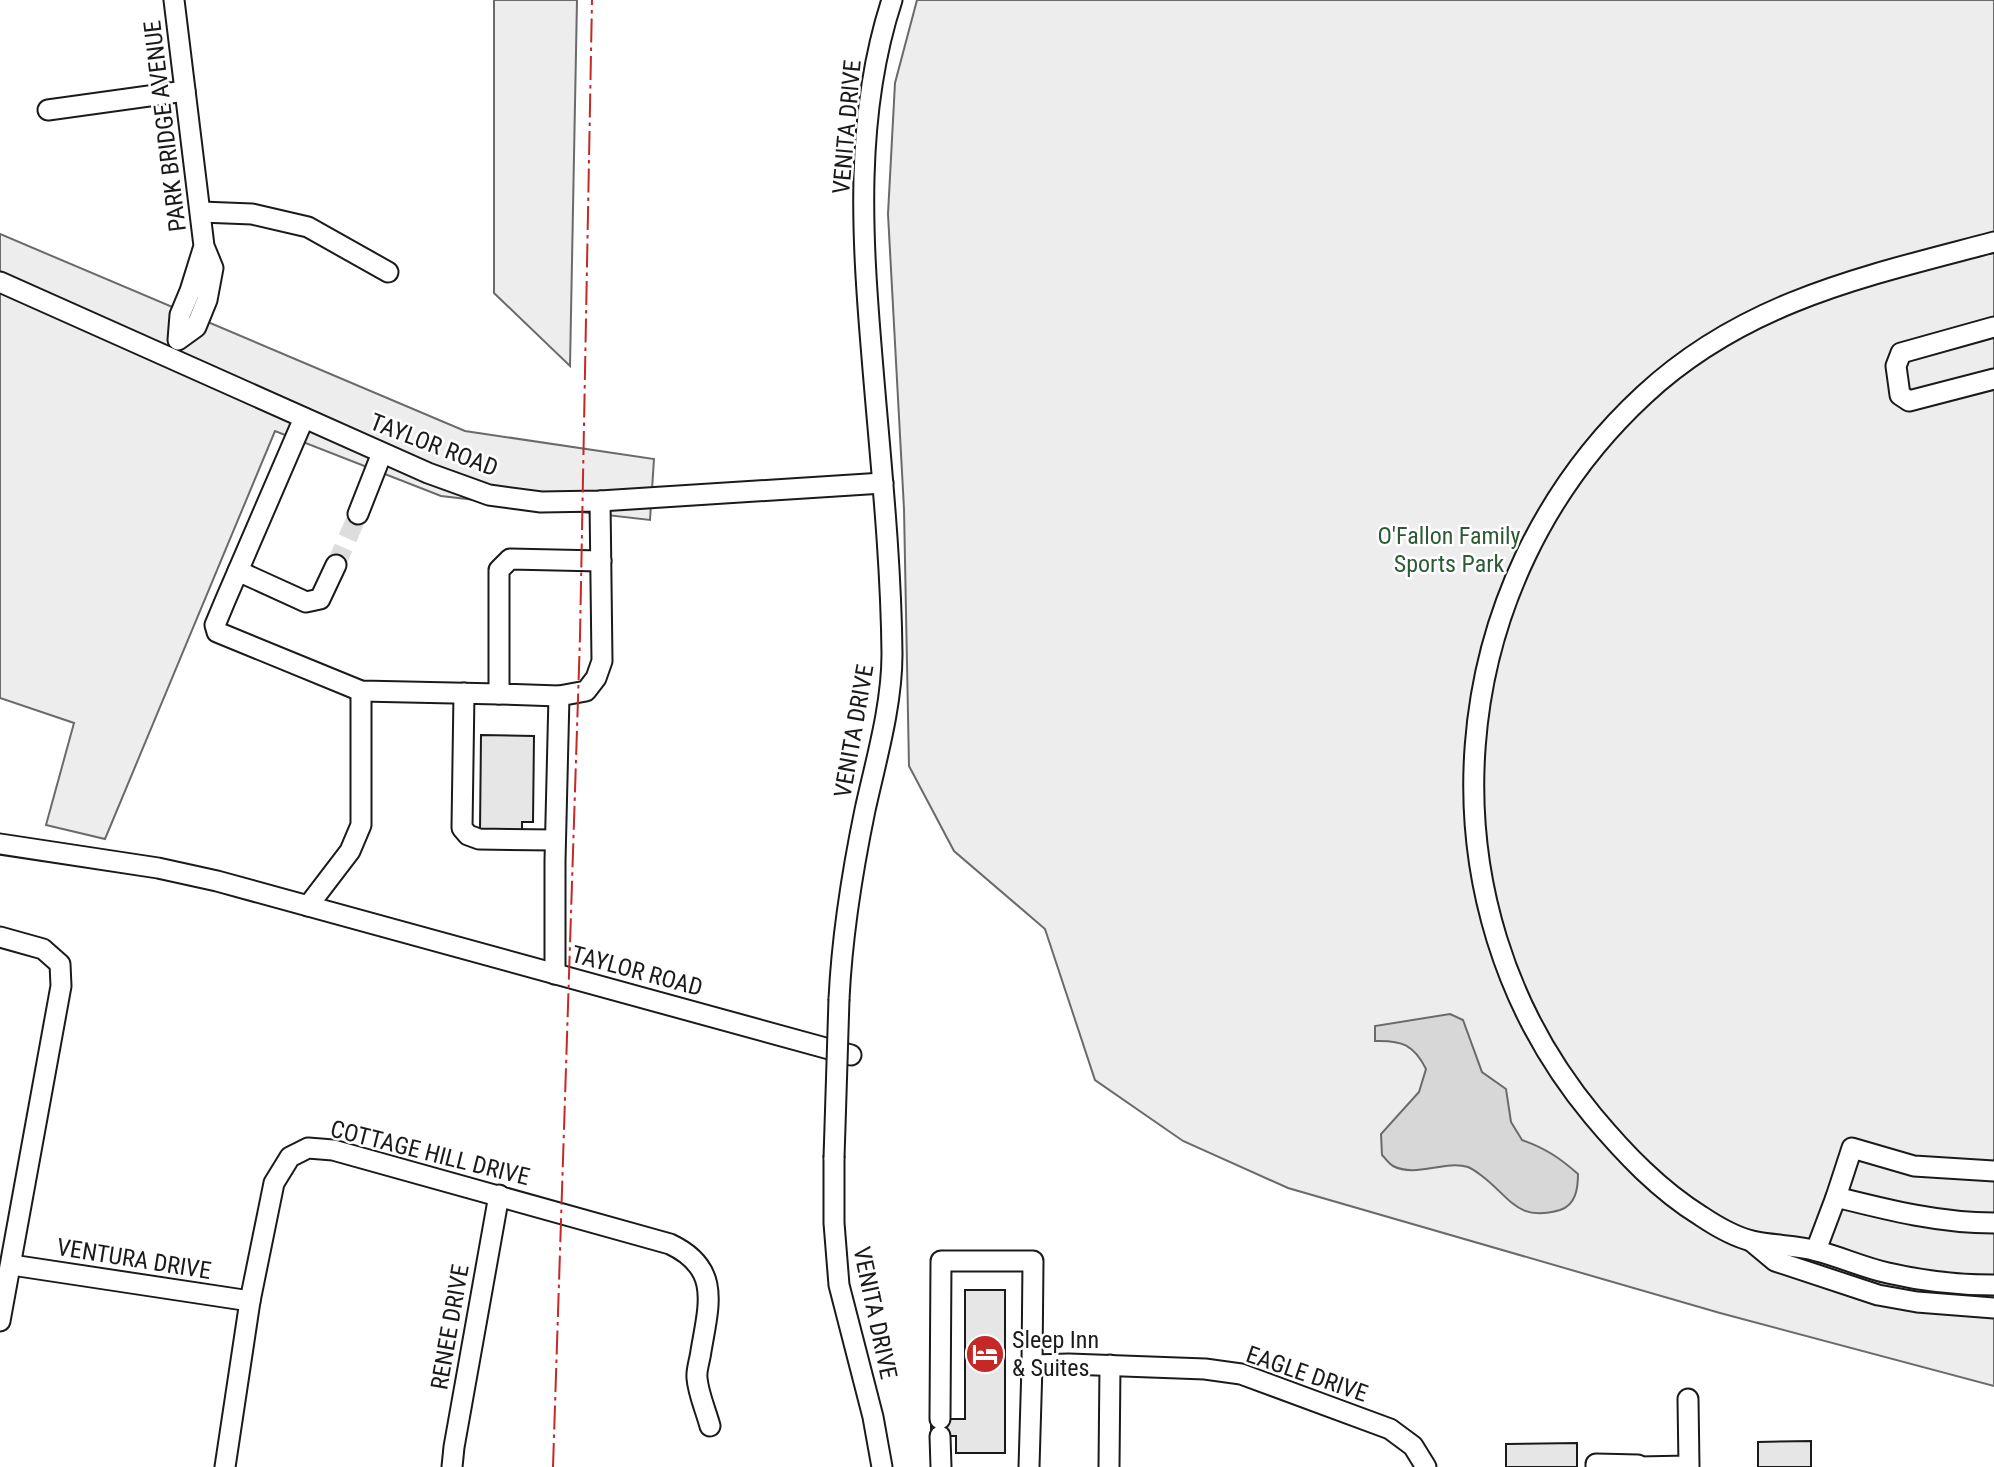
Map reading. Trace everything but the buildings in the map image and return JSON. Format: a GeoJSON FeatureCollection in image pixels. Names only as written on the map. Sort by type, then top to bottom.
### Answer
{"type":"FeatureCollection","features":[{"type":"Feature","properties":{"kind":"street","name":"PARK BRIDGE AVENUE"},"geometry":{"type":"LineString","coordinates":[[171,359],[178,340],[180,315],[204,246],[174,0]]}},
{"type":"Feature","properties":{"kind":"street","name":"VENITA DRIVE"},"geometry":{"type":"LineString","coordinates":[[879,1467],[873,1417],[839,1285],[834,1223],[834,1158],[839,999],[848,903],[886,705],[892,656],[883,483],[866,283],[863,167],[870,98],[891,0]]}},
{"type":"Feature","properties":{"kind":"street"},"geometry":{"type":"LineString","coordinates":[[48,110],[184,91]]}},
{"type":"Feature","properties":{"kind":"street"},"geometry":{"type":"LineString","coordinates":[[201,212],[252,214],[308,227],[388,272]]}},
{"type":"Feature","properties":{"kind":"street"},"geometry":{"type":"LineString","coordinates":[[1994,242],[1815,292],[1770,311],[1684,362],[1645,394],[1607,433],[1573,473],[1550,509],[1509,592],[1493,636],[1476,722],[1474,808],[1480,872],[1499,950],[1515,991],[1557,1069],[1610,1137],[1671,1195],[1700,1216],[1750,1241],[1774,1261],[1878,1295],[1917,1302],[1994,1308]]}},
{"type":"Feature","properties":{"kind":"street","name":"TAYLOR ROAD"},"geometry":{"type":"LineString","coordinates":[[0,282],[382,453],[489,495],[541,502],[600,502],[883,483]]}},
{"type":"Feature","properties":{"kind":"street"},"geometry":{"type":"LineString","coordinates":[[1994,327],[1901,353],[1896,366],[1900,394],[1909,401],[1994,379]]}},
{"type":"Feature","properties":{"kind":"street"},"geometry":{"type":"LineString","coordinates":[[304,418],[215,625],[217,632],[361,691],[559,696],[586,691],[596,678],[602,661],[600,502]]}},
{"type":"Feature","properties":{"kind":"street"},"geometry":{"type":"LineString","coordinates":[[358,514],[382,453]]}},
{"type":"Feature","properties":{"kind":"street"},"geometry":{"type":"LineString","coordinates":[[499,694],[499,570],[504,563],[510,559],[601,561]]}},
{"type":"Feature","properties":{"kind":"street"},"geometry":{"type":"LineString","coordinates":[[238,571],[306,602],[320,599],[336,565]]}},
{"type":"Feature","properties":{"kind":"street"},"geometry":{"type":"LineString","coordinates":[[308,906],[350,851],[361,825],[361,691]]}},
{"type":"Feature","properties":{"kind":"street"},"geometry":{"type":"LineString","coordinates":[[464,693],[462,828],[468,835],[479,839],[555,840]]}},
{"type":"Feature","properties":{"kind":"street"},"geometry":{"type":"LineString","coordinates":[[555,974],[559,696]]}},
{"type":"Feature","properties":{"kind":"street","name":"TAYLOR ROAD"},"geometry":{"type":"LineString","coordinates":[[0,844],[158,868],[308,906],[851,1055]]}},
{"type":"Feature","properties":{"kind":"street"},"geometry":{"type":"LineString","coordinates":[[0,937],[44,949],[60,964],[61,986],[12,1265],[1,1310]]}},
{"type":"Feature","properties":{"kind":"street","name":"COTTAGE HILL DRIVE"},"geometry":{"type":"LineString","coordinates":[[225,1467],[250,1301],[274,1183],[290,1157],[309,1148],[333,1150],[499,1195],[670,1244],[686,1251],[699,1263],[707,1279],[709,1296],[697,1378],[710,1426]]}},
{"type":"Feature","properties":{"kind":"street"},"geometry":{"type":"LineString","coordinates":[[1816,1250],[1852,1148],[1914,1166],[1994,1171]]}},
{"type":"Feature","properties":{"kind":"street","name":"RENEE DRIVE"},"geometry":{"type":"LineString","coordinates":[[452,1467],[499,1195]]}},
{"type":"Feature","properties":{"kind":"street"},"geometry":{"type":"LineString","coordinates":[[1836,1197],[1908,1215],[1950,1222],[1994,1223]]}},
{"type":"Feature","properties":{"kind":"street"},"geometry":{"type":"LineString","coordinates":[[1750,1241],[1816,1250],[1890,1274],[1994,1284]]}},
{"type":"Feature","properties":{"kind":"street"},"geometry":{"type":"LineString","coordinates":[[941,1467],[941,1261],[1033,1261],[1029,1467]]}},
{"type":"Feature","properties":{"kind":"street","name":"VENTURA DRIVE"},"geometry":{"type":"LineString","coordinates":[[12,1265],[250,1301]]}},
{"type":"Feature","properties":{"kind":"street","name":"EAGLE DRIVE"},"geometry":{"type":"LineString","coordinates":[[1032,1365],[1205,1369],[1241,1374],[1390,1429],[1413,1446],[1426,1467]]}},
{"type":"Feature","properties":{"kind":"street"},"geometry":{"type":"LineString","coordinates":[[1109,1467],[1110,1365]]}},
{"type":"Feature","properties":{"kind":"street"},"geometry":{"type":"LineString","coordinates":[[1596,1465],[1689,1466],[1688,1399]]}},
{"type":"Feature","properties":{"kind":"shaded area"},"geometry":{"type":"Polygon","coordinates":[[[494,0],[577,0],[570,366],[494,293],[494,0]]]}},
{"type":"Feature","properties":{"kind":"shaded area","name":"O'Fallon Family Sports Park"},"geometry":{"type":"Polygon","coordinates":[[[917,0],[1994,0],[1994,1386],[1720,1313],[1288,1188],[1183,1141],[1095,1080],[1045,929],[954,851],[909,766],[904,509],[888,214],[895,83],[917,0]]]}},
{"type":"Feature","properties":{"kind":"shaded area"},"geometry":{"type":"Polygon","coordinates":[[[0,234],[465,431],[654,459],[650,520],[441,496],[275,431],[105,839],[46,825],[74,723],[0,698],[0,234]]]}},
{"type":"Feature","properties":{"kind":"shaded area"},"geometry":{"type":"Polygon","coordinates":[[[1450,1014],[1463,1020],[1482,1072],[1506,1089],[1511,1122],[1522,1140],[1552,1154],[1578,1174],[1575,1195],[1565,1208],[1546,1213],[1524,1211],[1468,1167],[1459,1165],[1421,1170],[1402,1169],[1392,1165],[1382,1155],[1381,1134],[1419,1092],[1426,1069],[1412,1049],[1400,1043],[1375,1041],[1375,1026],[1450,1014]]]}},
{"type":"Feature","properties":{"kind":"tunnel"},"geometry":{"type":"LineString","coordinates":[[336,565],[358,514]]}},
{"type":"Feature","properties":{"kind":"power"},"geometry":{"type":"LineString","coordinates":[[553,1467],[580,637],[592,0]]}},
{"type":"Feature","properties":{"kind":"place","name":"Sleep Inn & Suites"},"geometry":{"type":"Point","coordinates":[985,1354]}}]}
